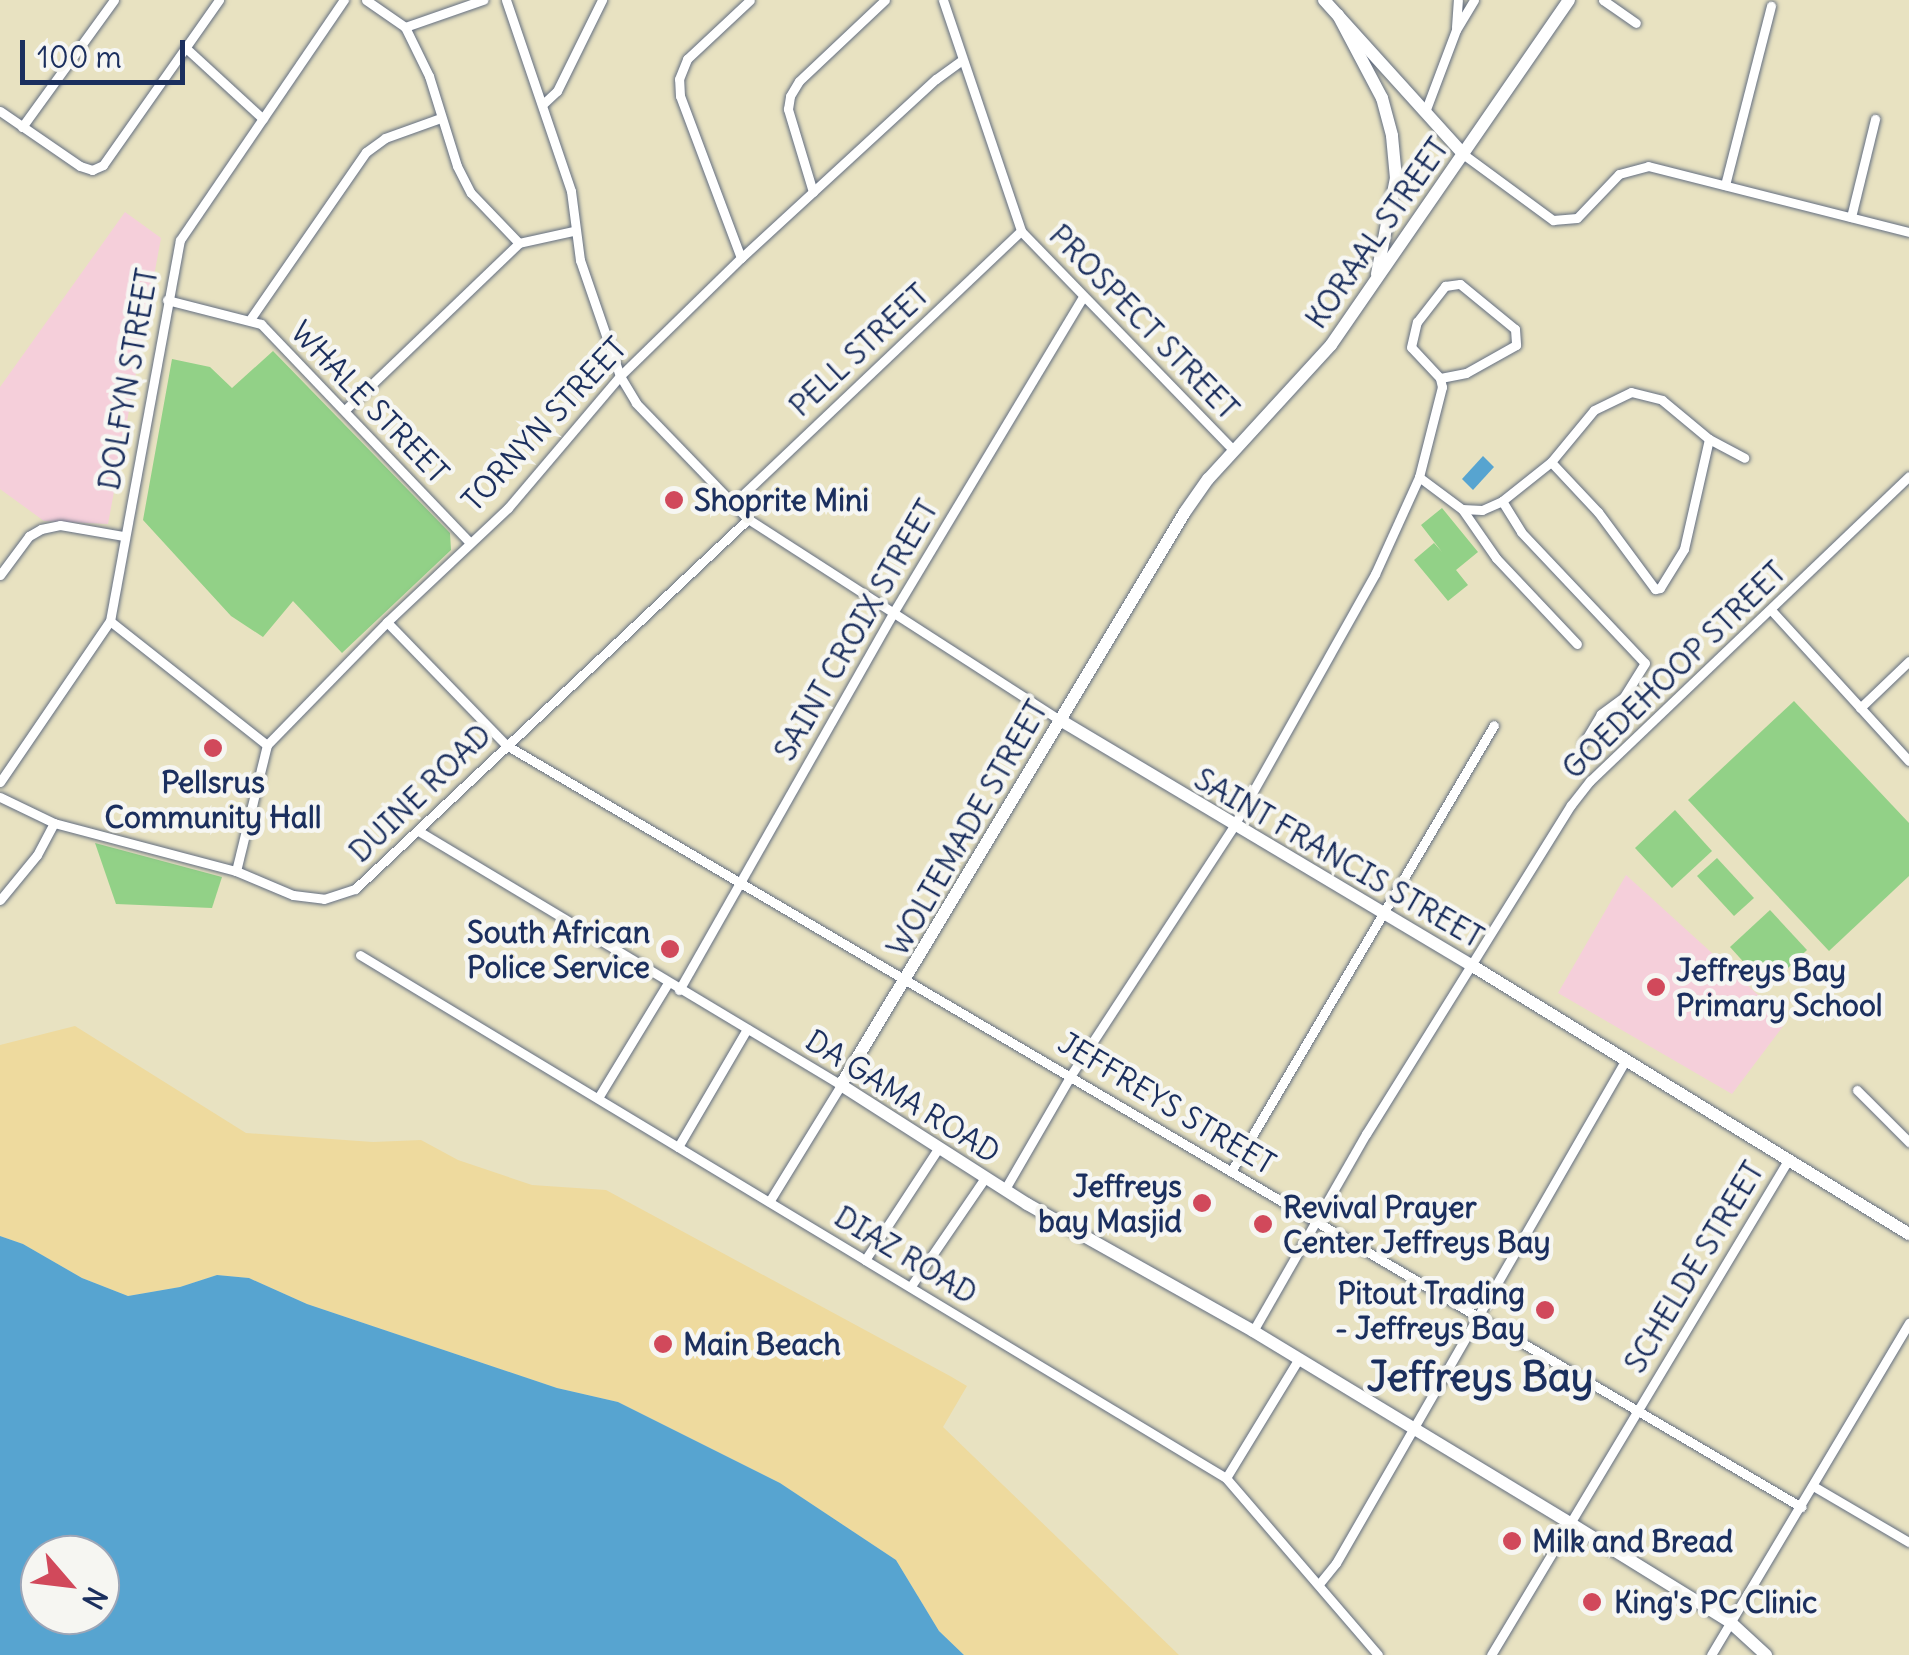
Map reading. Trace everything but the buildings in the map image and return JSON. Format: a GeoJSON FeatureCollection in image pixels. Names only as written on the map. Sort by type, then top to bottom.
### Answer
{"type":"FeatureCollection","features":[{"type":"Feature","properties":{"kind":"street"},"geometry":{"type":"LineString","coordinates":[[22,127],[114,0]]}},
{"type":"Feature","properties":{"kind":"street"},"geometry":{"type":"LineString","coordinates":[[0,111],[92,170],[104,165],[219,0]]}},
{"type":"Feature","properties":{"kind":"street","name":"DOLFYN STREET"},"geometry":{"type":"LineString","coordinates":[[0,782],[110,621],[180,240],[344,0]]}},
{"type":"Feature","properties":{"kind":"street"},"geometry":{"type":"LineString","coordinates":[[366,0],[405,27],[428,76],[470,193],[519,243]]}},
{"type":"Feature","properties":{"kind":"street"},"geometry":{"type":"LineString","coordinates":[[405,27],[483,0]]}},
{"type":"Feature","properties":{"kind":"street","name":"SAINT FRANCIS STREET"},"geometry":{"type":"LineString","coordinates":[[506,0],[571,191],[576,216],[574,231],[620,376],[636,403],[732,505],[892,612],[1232,827],[1472,965],[1786,1162],[1909,1234]]}},
{"type":"Feature","properties":{"kind":"street"},"geometry":{"type":"LineString","coordinates":[[543,104],[557,91],[602,0]]}},
{"type":"Feature","properties":{"kind":"street"},"geometry":{"type":"LineString","coordinates":[[741,258],[680,96],[679,78],[687,59],[750,0]]}},
{"type":"Feature","properties":{"kind":"street"},"geometry":{"type":"LineString","coordinates":[[813,192],[788,110],[790,96],[799,81],[885,0]]}},
{"type":"Feature","properties":{"kind":"street","name":"PROSPECT STREET"},"geometry":{"type":"LineString","coordinates":[[942,0],[1020,231],[1234,450]]}},
{"type":"Feature","properties":{"kind":"street"},"geometry":{"type":"LineString","coordinates":[[1324,0],[1462,154],[1553,220],[1566,222],[1590,210],[1619,174],[1648,166],[1909,232]]}},
{"type":"Feature","properties":{"kind":"street"},"geometry":{"type":"LineString","coordinates":[[1456,30],[1458,0]]}},
{"type":"Feature","properties":{"kind":"street"},"geometry":{"type":"LineString","coordinates":[[1425,112],[1456,30],[1474,0]]}},
{"type":"Feature","properties":{"kind":"street","name":"KORAAL STREET"},"geometry":{"type":"LineString","coordinates":[[1208,479],[1330,345],[1569,0]]}},
{"type":"Feature","properties":{"kind":"street"},"geometry":{"type":"LineString","coordinates":[[1603,0],[1636,22]]}},
{"type":"Feature","properties":{"kind":"street"},"geometry":{"type":"LineString","coordinates":[[1725,186],[1771,6]]}},
{"type":"Feature","properties":{"kind":"street"},"geometry":{"type":"LineString","coordinates":[[1338,15],[1382,98],[1392,136],[1396,178],[1385,246],[1373,286]]}},
{"type":"Feature","properties":{"kind":"street"},"geometry":{"type":"LineString","coordinates":[[186,49],[263,119]]}},
{"type":"Feature","properties":{"kind":"street","name":"TORNYN STREET"},"geometry":{"type":"LineString","coordinates":[[236,871],[268,746],[387,622],[508,508],[620,376],[741,258],[936,79],[962,60]]}},
{"type":"Feature","properties":{"kind":"street"},"geometry":{"type":"LineString","coordinates":[[251,318],[366,152],[384,138],[440,118]]}},
{"type":"Feature","properties":{"kind":"street"},"geometry":{"type":"LineString","coordinates":[[1850,217],[1876,120]]}},
{"type":"Feature","properties":{"kind":"street"},"geometry":{"type":"LineString","coordinates":[[345,410],[519,243],[574,231]]}},
{"type":"Feature","properties":{"kind":"street","name":"PELL STREET"},"geometry":{"type":"LineString","coordinates":[[732,505],[1020,231]]}},
{"type":"Feature","properties":{"kind":"street"},"geometry":{"type":"LineString","coordinates":[[1004,1189],[1071,1075],[1232,827],[1374,574],[1419,477],[1442,387],[1440,378],[1412,348],[1417,322],[1445,286],[1460,284],[1514,330],[1516,345],[1466,373],[1440,378]]}},
{"type":"Feature","properties":{"kind":"street","name":"SAINT CROIX STREET"},"geometry":{"type":"LineString","coordinates":[[679,990],[892,612],[1082,298]]}},
{"type":"Feature","properties":{"kind":"street","name":"WHALE STREET"},"geometry":{"type":"LineString","coordinates":[[168,300],[251,318],[262,324],[469,542]]}},
{"type":"Feature","properties":{"kind":"street"},"geometry":{"type":"LineString","coordinates":[[1462,509],[1482,510],[1502,501],[1551,462],[1594,410],[1631,392],[1662,400],[1709,440],[1744,458]]}},
{"type":"Feature","properties":{"kind":"street"},"geometry":{"type":"LineString","coordinates":[[1551,462],[1598,512],[1655,589],[1660,588],[1684,550],[1709,440]]}},
{"type":"Feature","properties":{"kind":"street"},"geometry":{"type":"LineString","coordinates":[[1419,477],[1462,509],[1496,558],[1576,644]]}},
{"type":"Feature","properties":{"kind":"street","name":"WOLTEMADE STREET"},"geometry":{"type":"LineString","coordinates":[[769,1202],[1208,479]]}},
{"type":"Feature","properties":{"kind":"street","name":"GOEDEHOOP STREET"},"geometry":{"type":"LineString","coordinates":[[1253,1331],[1472,965],[1590,781],[1908,480]]}},
{"type":"Feature","properties":{"kind":"street"},"geometry":{"type":"LineString","coordinates":[[1502,501],[1521,532],[1645,663],[1624,697],[1600,714],[1582,744]]}},
{"type":"Feature","properties":{"kind":"street","name":"DUINE ROAD"},"geometry":{"type":"LineString","coordinates":[[0,797],[54,823],[236,871],[293,895],[324,899],[355,889],[420,832],[506,745],[748,518]]}},
{"type":"Feature","properties":{"kind":"street"},"geometry":{"type":"LineString","coordinates":[[0,575],[28,536],[41,529],[60,525],[124,536]]}},
{"type":"Feature","properties":{"kind":"street"},"geometry":{"type":"LineString","coordinates":[[1772,611],[1909,761]]}},
{"type":"Feature","properties":{"kind":"street"},"geometry":{"type":"LineString","coordinates":[[110,621],[268,746]]}},
{"type":"Feature","properties":{"kind":"street","name":"JEFFREYS STREET"},"geometry":{"type":"LineString","coordinates":[[387,622],[506,745],[742,880],[1801,1507]]}},
{"type":"Feature","properties":{"kind":"street"},"geometry":{"type":"LineString","coordinates":[[1860,708],[1909,661]]}},
{"type":"Feature","properties":{"kind":"street"},"geometry":{"type":"LineString","coordinates":[[1232,1170],[1494,725]]}},
{"type":"Feature","properties":{"kind":"street"},"geometry":{"type":"LineString","coordinates":[[0,900],[36,855],[54,823]]}},
{"type":"Feature","properties":{"kind":"street","name":"DA GAMA ROAD"},"geometry":{"type":"LineString","coordinates":[[420,832],[842,1085],[985,1178],[1253,1331],[1570,1523],[1730,1622],[1766,1655]]}},
{"type":"Feature","properties":{"kind":"street","name":"DIAZ ROAD"},"geometry":{"type":"LineString","coordinates":[[360,955],[1226,1478],[1378,1655]]}},
{"type":"Feature","properties":{"kind":"street"},"geometry":{"type":"LineString","coordinates":[[598,1098],[668,982]]}},
{"type":"Feature","properties":{"kind":"street"},"geometry":{"type":"LineString","coordinates":[[678,1146],[747,1029]]}},
{"type":"Feature","properties":{"kind":"street"},"geometry":{"type":"LineString","coordinates":[[1320,1584],[1625,1061]]}},
{"type":"Feature","properties":{"kind":"street"},"geometry":{"type":"LineString","coordinates":[[1857,1090],[1909,1142]]}},
{"type":"Feature","properties":{"kind":"street"},"geometry":{"type":"LineString","coordinates":[[866,1260],[938,1148]]}},
{"type":"Feature","properties":{"kind":"street","name":"SCHELDE STREET"},"geometry":{"type":"LineString","coordinates":[[1491,1655],[1786,1162]]}},
{"type":"Feature","properties":{"kind":"street"},"geometry":{"type":"LineString","coordinates":[[910,1286],[985,1178]]}},
{"type":"Feature","properties":{"kind":"street"},"geometry":{"type":"LineString","coordinates":[[1711,1655],[1909,1323]]}},
{"type":"Feature","properties":{"kind":"street"},"geometry":{"type":"LineString","coordinates":[[1226,1478],[1298,1360]]}},
{"type":"Feature","properties":{"kind":"street"},"geometry":{"type":"LineString","coordinates":[[1813,1486],[1909,1542]]}},
{"type":"Feature","properties":{"kind":"shaded area"},"geometry":{"type":"Polygon","coordinates":[[[125,212],[161,238],[108,524],[44,521],[0,489],[0,387],[125,212]]]}},
{"type":"Feature","properties":{"kind":"shaded area","name":"Jeffreys Bay Primary School"},"geometry":{"type":"Polygon","coordinates":[[[1626,875],[1787,1021],[1732,1094],[1558,993],[1626,875]]]}},
{"type":"Feature","properties":{"kind":"green space"},"geometry":{"type":"Polygon","coordinates":[[[273,351],[450,533],[451,550],[342,653],[293,601],[263,637],[231,616],[143,520],[172,359],[210,367],[232,388],[273,351]]]}},
{"type":"Feature","properties":{"kind":"green space"},"geometry":{"type":"Polygon","coordinates":[[[1442,508],[1478,552],[1456,570],[1468,585],[1448,601],[1414,560],[1434,543],[1442,552],[1421,525],[1442,508]]]}},
{"type":"Feature","properties":{"kind":"green space"},"geometry":{"type":"Polygon","coordinates":[[[1794,701],[1909,823],[1909,876],[1829,951],[1688,800],[1794,701]]]}},
{"type":"Feature","properties":{"kind":"green space"},"geometry":{"type":"Polygon","coordinates":[[[1675,810],[1712,851],[1672,888],[1635,848],[1675,810]]]}},
{"type":"Feature","properties":{"kind":"green space"},"geometry":{"type":"Polygon","coordinates":[[[95,843],[222,877],[212,908],[116,904],[95,843]]]}},
{"type":"Feature","properties":{"kind":"green space"},"geometry":{"type":"Polygon","coordinates":[[[1717,858],[1754,898],[1734,916],[1697,876],[1717,858]]]}},
{"type":"Feature","properties":{"kind":"green space"},"geometry":{"type":"Polygon","coordinates":[[[1770,910],[1807,950],[1767,988],[1730,947],[1770,910]]]}},
{"type":"Feature","properties":{"kind":"sand","name":"Main Beach"},"geometry":{"type":"Polygon","coordinates":[[[75,1026],[246,1133],[373,1142],[421,1140],[458,1160],[532,1185],[606,1190],[950,1376],[967,1386],[943,1427],[1179,1655],[964,1655],[939,1631],[896,1560],[780,1483],[618,1402],[557,1388],[307,1304],[249,1278],[217,1275],[180,1287],[128,1296],[82,1278],[23,1244],[0,1236],[0,1045],[75,1026]]]}},
{"type":"Feature","properties":{"kind":"water"},"geometry":{"type":"Polygon","coordinates":[[[1483,456],[1494,467],[1473,490],[1462,479],[1483,456]]]}},
{"type":"Feature","properties":{"kind":"water"},"geometry":{"type":"Polygon","coordinates":[[[0,1236],[23,1244],[82,1278],[128,1296],[180,1287],[217,1275],[249,1278],[307,1304],[557,1388],[618,1402],[780,1483],[896,1560],[939,1631],[964,1655],[0,1655],[0,1236]]]}},
{"type":"Feature","properties":{"kind":"place","name":"Shoprite Mini"},"geometry":{"type":"Point","coordinates":[674,500]}},
{"type":"Feature","properties":{"kind":"place","name":"Pellsrus Community Hall"},"geometry":{"type":"Point","coordinates":[213,748]}},
{"type":"Feature","properties":{"kind":"place","name":"South African Police Service"},"geometry":{"type":"Point","coordinates":[670,949]}},
{"type":"Feature","properties":{"kind":"place","name":"Jeffreys Bay Primary School"},"geometry":{"type":"Point","coordinates":[1656,987]}},
{"type":"Feature","properties":{"kind":"place","name":"Jeffreys bay Masjid"},"geometry":{"type":"Point","coordinates":[1202,1203]}},
{"type":"Feature","properties":{"kind":"place","name":"Revival Prayer Center Jeffreys Bay"},"geometry":{"type":"Point","coordinates":[1263,1224]}},
{"type":"Feature","properties":{"kind":"place","name":"Pitout Trading - Jeffreys Bay"},"geometry":{"type":"Point","coordinates":[1545,1310]}},
{"type":"Feature","properties":{"kind":"place","name":"Main Beach"},"geometry":{"type":"Point","coordinates":[663,1344]}},
{"type":"Feature","properties":{"kind":"place","name":"Milk and Bread"},"geometry":{"type":"Point","coordinates":[1512,1541]}},
{"type":"Feature","properties":{"kind":"place","name":"King's PC Clinic"},"geometry":{"type":"Point","coordinates":[1592,1602]}},
{"type":"Feature","properties":{"kind":"district","name":"Jeffreys Bay"},"geometry":{"type":"Point","coordinates":[1480,1377]}}]}
